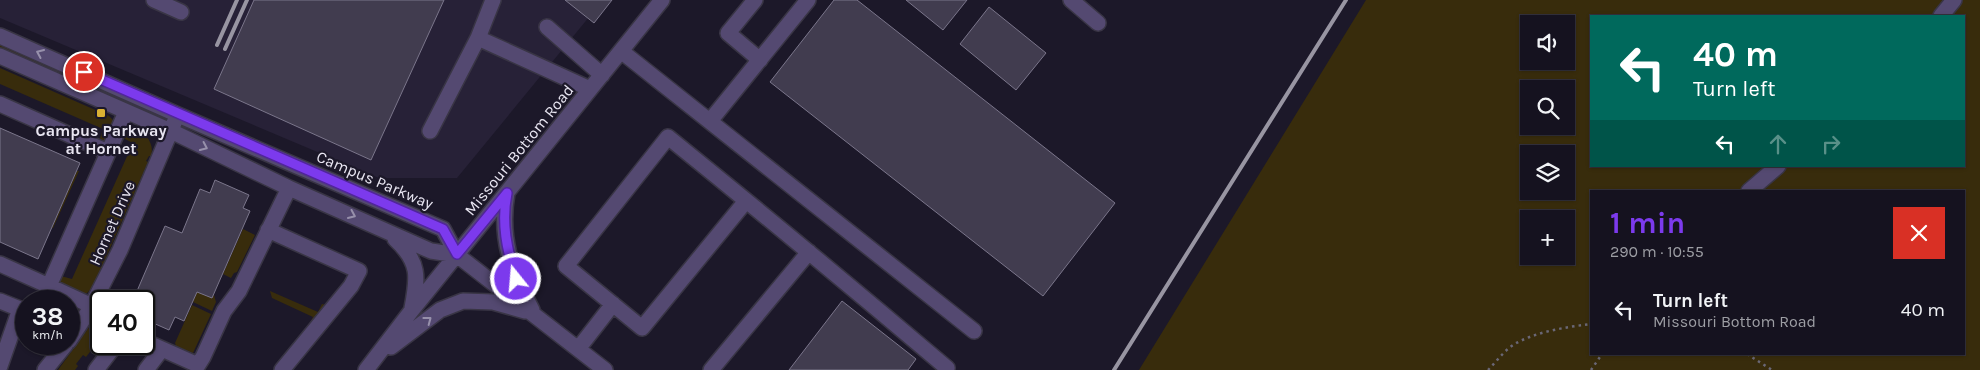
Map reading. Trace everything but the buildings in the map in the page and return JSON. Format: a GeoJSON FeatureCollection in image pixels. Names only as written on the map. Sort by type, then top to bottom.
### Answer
{"type":"FeatureCollection","features":[{"type":"Feature","properties":{"kind":"street"},"geometry":{"type":"LineString","coordinates":[[154,0],[181,12]]}},
{"type":"Feature","properties":{"kind":"street"},"geometry":{"type":"LineString","coordinates":[[430,131],[478,38],[493,0]]}},
{"type":"Feature","properties":{"kind":"street","name":"Missouri Bottom Road"},"geometry":{"type":"LineString","coordinates":[[371,365],[412,310],[662,0]]}},
{"type":"Feature","properties":{"kind":"street"},"geometry":{"type":"LineString","coordinates":[[755,0],[728,33],[760,60]]}},
{"type":"Feature","properties":{"kind":"street"},"geometry":{"type":"LineString","coordinates":[[710,121],[808,0]]}},
{"type":"Feature","properties":{"kind":"street"},"geometry":{"type":"LineString","coordinates":[[1071,0],[1098,23]]}},
{"type":"Feature","properties":{"kind":"street"},"geometry":{"type":"LineString","coordinates":[[1942,15],[1954,0]]}},
{"type":"Feature","properties":{"kind":"street"},"geometry":{"type":"LineString","coordinates":[[547,27],[602,75]]}},
{"type":"Feature","properties":{"kind":"street","name":"Campus Parkway"},"geometry":{"type":"LineString","coordinates":[[0,36],[443,229],[457,254]]}},
{"type":"Feature","properties":{"kind":"street"},"geometry":{"type":"LineString","coordinates":[[478,38],[590,89]]}},
{"type":"Feature","properties":{"kind":"street"},"geometry":{"type":"LineString","coordinates":[[621,51],[974,331]]}},
{"type":"Feature","properties":{"kind":"street"},"geometry":{"type":"LineString","coordinates":[[0,56],[431,251],[457,254],[605,370]]}},
{"type":"Feature","properties":{"kind":"street"},"geometry":{"type":"LineString","coordinates":[[0,104],[108,152]]}},
{"type":"Feature","properties":{"kind":"street"},"geometry":{"type":"LineString","coordinates":[[49,286],[126,112]]}},
{"type":"Feature","properties":{"kind":"street","name":"Hornet Drive"},"geometry":{"type":"LineString","coordinates":[[103,290],[178,115]]}},
{"type":"Feature","properties":{"kind":"street"},"geometry":{"type":"LineString","coordinates":[[746,201],[642,328],[566,266],[668,137],[809,252],[947,368],[946,370]]}},
{"type":"Feature","properties":{"kind":"street"},"geometry":{"type":"LineString","coordinates":[[1750,190],[1777,167]]}},
{"type":"Feature","properties":{"kind":"street"},"geometry":{"type":"LineString","coordinates":[[155,346],[198,365],[204,357],[224,311],[239,291],[289,188]]}},
{"type":"Feature","properties":{"kind":"street"},"geometry":{"type":"LineString","coordinates":[[507,193],[504,227],[507,250],[516,279],[534,314]]}},
{"type":"Feature","properties":{"kind":"street"},"geometry":{"type":"LineString","coordinates":[[268,230],[359,271],[351,286],[282,370]]}},
{"type":"Feature","properties":{"kind":"street"},"geometry":{"type":"LineString","coordinates":[[388,231],[409,251],[415,269],[416,285],[412,310]]}},
{"type":"Feature","properties":{"kind":"street"},"geometry":{"type":"LineString","coordinates":[[711,370],[809,252]]}},
{"type":"Feature","properties":{"kind":"street"},"geometry":{"type":"LineString","coordinates":[[0,264],[90,307]]}},
{"type":"Feature","properties":{"kind":"street"},"geometry":{"type":"LineString","coordinates":[[0,301],[20,309],[0,366]]}},
{"type":"Feature","properties":{"kind":"street"},"geometry":{"type":"LineString","coordinates":[[371,365],[440,310],[463,302],[492,302],[534,314]]}},
{"type":"Feature","properties":{"kind":"street"},"geometry":{"type":"LineString","coordinates":[[578,349],[613,304]]}},
{"type":"Feature","properties":{"kind":"street","name":"Hornet Drive"},"geometry":{"type":"LineString","coordinates":[[80,328],[90,316]]}},
{"type":"Feature","properties":{"kind":"street"},"geometry":{"type":"LineString","coordinates":[[146,370],[162,349]]}},
{"type":"Feature","properties":{"kind":"street","name":"Hornet Drive"},"geometry":{"type":"LineString","coordinates":[[45,370],[57,355]]}},
{"type":"Feature","properties":{"kind":"street"},"geometry":{"type":"LineString","coordinates":[[96,370],[108,355]]}},
{"type":"Feature","properties":{"kind":"path"},"geometry":{"type":"LineString","coordinates":[[1488,370],[1512,346],[1522,341],[1574,326],[1590,324]]}},
{"type":"Feature","properties":{"kind":"path"},"geometry":{"type":"LineString","coordinates":[[1590,370],[1601,355]]}},
{"type":"Feature","properties":{"kind":"path"},"geometry":{"type":"LineString","coordinates":[[1749,355],[1772,370]]}},
{"type":"Feature","properties":{"kind":"shaded area"},"geometry":{"type":"Polygon","coordinates":[[[0,0],[603,0],[457,178],[379,178],[0,18],[0,0]]]}},
{"type":"Feature","properties":{"kind":"shaded area"},"geometry":{"type":"Polygon","coordinates":[[[1366,0],[1980,0],[1980,370],[1139,370],[1366,0]]]}},
{"type":"Feature","properties":{"kind":"shaded area"},"geometry":{"type":"Polygon","coordinates":[[[0,43],[134,102],[135,105],[131,107],[0,49],[0,43]]]}},
{"type":"Feature","properties":{"kind":"shaded area"},"geometry":{"type":"Polygon","coordinates":[[[0,68],[109,116],[114,121],[106,140],[99,141],[103,129],[0,84],[0,68]]]}},
{"type":"Feature","properties":{"kind":"shaded area"},"geometry":{"type":"Polygon","coordinates":[[[134,126],[148,139],[152,147],[151,156],[146,161],[148,162],[93,287],[87,293],[81,293],[80,290],[75,290],[59,282],[61,276],[72,279],[133,143],[123,138],[128,127],[134,126]]]}},
{"type":"Feature","properties":{"kind":"shaded area"},"geometry":{"type":"Polygon","coordinates":[[[77,171],[79,171],[52,228],[77,171]]]}},
{"type":"Feature","properties":{"kind":"shaded area"},"geometry":{"type":"Polygon","coordinates":[[[243,229],[255,235],[237,272],[231,278],[223,274],[243,229]]]}},
{"type":"Feature","properties":{"kind":"shaded area"},"geometry":{"type":"Polygon","coordinates":[[[270,291],[318,312],[322,304],[327,305],[309,325],[313,317],[272,298],[270,291]]]}},
{"type":"Feature","properties":{"kind":"shaded area"},"geometry":{"type":"Polygon","coordinates":[[[197,292],[212,298],[214,295],[216,302],[212,311],[193,302],[197,292]]]}},
{"type":"Feature","properties":{"kind":"shaded area"},"geometry":{"type":"Polygon","coordinates":[[[192,305],[211,314],[193,353],[176,346],[175,343],[192,305]]]}},
{"type":"Feature","properties":{"kind":"shaded area"},"geometry":{"type":"Polygon","coordinates":[[[90,326],[90,352],[86,357],[83,355],[76,364],[78,366],[75,370],[58,370],[69,355],[80,355],[80,340],[90,326]]]}},
{"type":"Feature","properties":{"kind":"railway"},"geometry":{"type":"LineString","coordinates":[[217,45],[237,0]]}},
{"type":"Feature","properties":{"kind":"railway"},"geometry":{"type":"LineString","coordinates":[[225,49],[247,0]]}},
{"type":"Feature","properties":{"kind":"railway"},"geometry":{"type":"LineString","coordinates":[[1114,370],[1346,0]]}},
{"type":"Feature","properties":{"kind":"place","name":"Campus Parkway at Hornet"},"geometry":{"type":"Point","coordinates":[101,113]}},
{"type":"Feature","properties":{"kind":"route"},"geometry":{"type":"LineString","coordinates":[[84,72],[178,115],[443,229],[457,254],[507,193],[504,227],[507,250],[516,279]]}}]}
